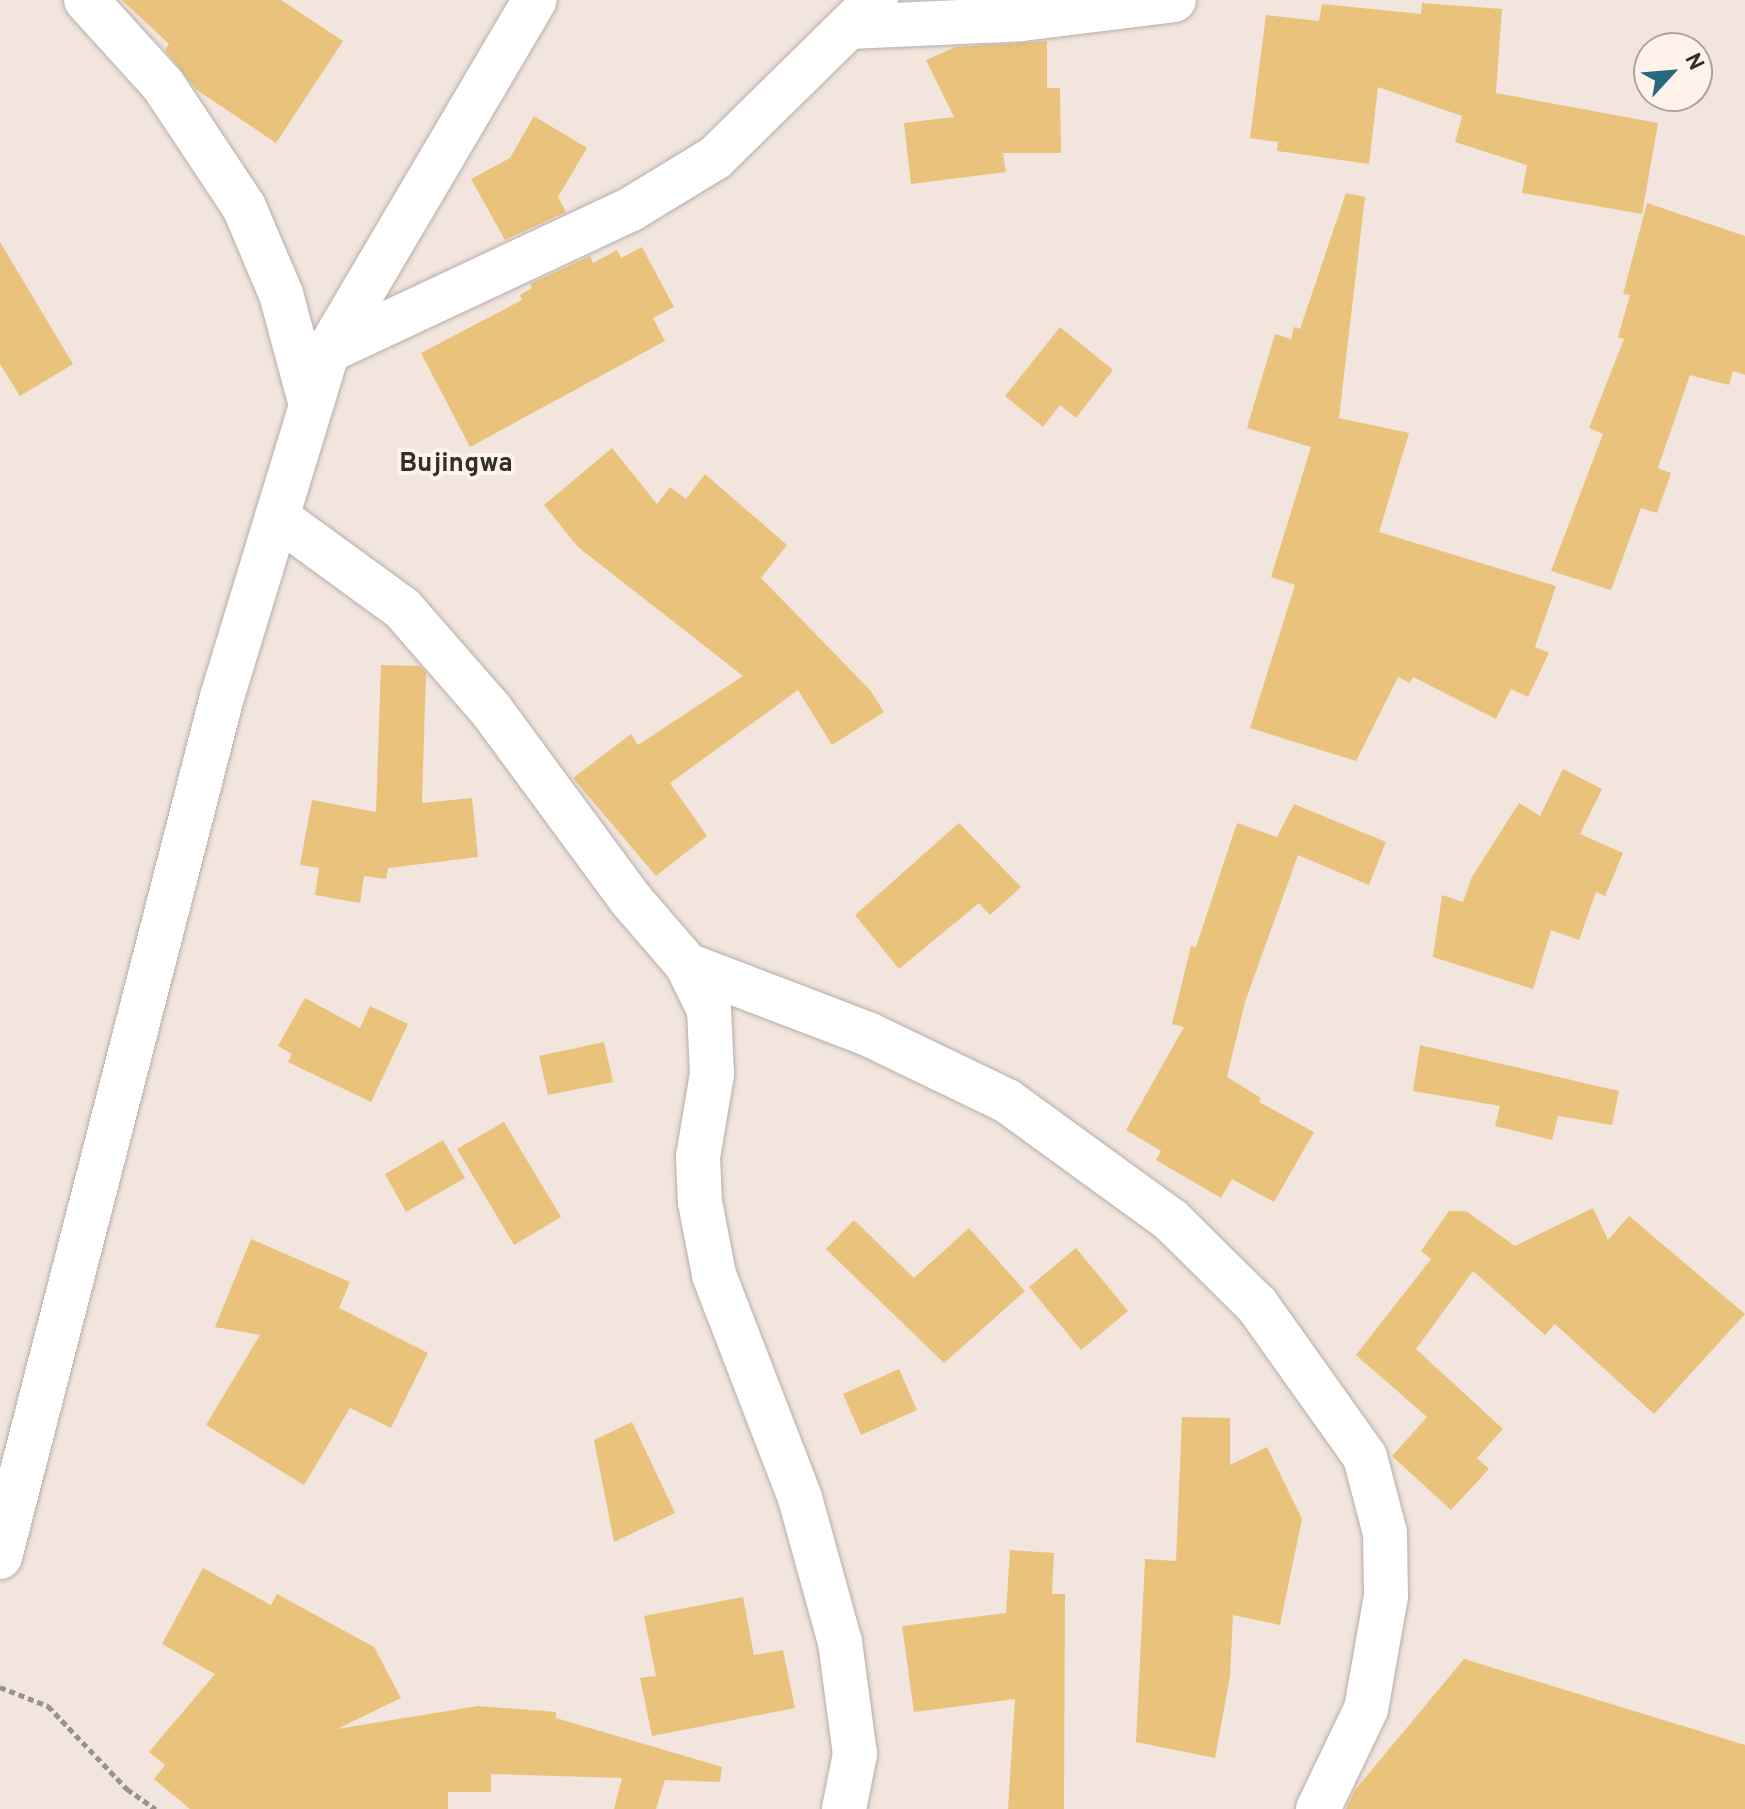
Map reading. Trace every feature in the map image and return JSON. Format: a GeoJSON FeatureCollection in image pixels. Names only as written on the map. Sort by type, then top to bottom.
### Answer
{"type":"FeatureCollection","features":[{"type":"Feature","properties":{"kind":"street"},"geometry":{"type":"LineString","coordinates":[[86,0],[163,85],[244,207],[281,294],[311,405]]}},
{"type":"Feature","properties":{"kind":"street"},"geometry":{"type":"LineString","coordinates":[[0,1557],[222,697],[328,351],[535,0]]}},
{"type":"Feature","properties":{"kind":"street"},"geometry":{"type":"LineString","coordinates":[[328,351],[631,209],[703,166],[862,14],[1022,19],[1174,0]]}},
{"type":"Feature","properties":{"kind":"street"},"geometry":{"type":"LineString","coordinates":[[277,517],[403,609],[491,710],[632,901],[687,965],[709,1010],[712,1074],[698,1157],[700,1202],[714,1275],[800,1498],[840,1642],[855,1754],[844,1809]]}},
{"type":"Feature","properties":{"kind":"street"},"geometry":{"type":"LineString","coordinates":[[687,965],[868,1034],[1007,1101],[1171,1220],[1257,1305],[1365,1457],[1385,1533],[1386,1596],[1366,1709],[1318,1809]]}},
{"type":"Feature","properties":{"kind":"path"},"geometry":{"type":"LineString","coordinates":[[0,1687],[48,1706],[127,1789],[156,1809]]}},
{"type":"Feature","properties":{"kind":"building"},"geometry":{"type":"Polygon","coordinates":[[[122,0],[281,0],[343,41],[276,143],[197,90],[165,50],[169,44],[122,0]]]}},
{"type":"Feature","properties":{"kind":"building"},"geometry":{"type":"Polygon","coordinates":[[[1422,3],[1502,9],[1496,93],[1658,123],[1642,214],[1522,193],[1527,165],[1455,142],[1462,116],[1378,87],[1369,164],[1277,151],[1278,142],[1250,138],[1266,15],[1319,21],[1322,4],[1421,14],[1422,3]]]}},
{"type":"Feature","properties":{"kind":"building"},"geometry":{"type":"Polygon","coordinates":[[[1047,41],[1047,88],[1060,88],[1061,153],[1003,153],[1006,172],[911,184],[904,123],[954,117],[926,60],[956,47],[1047,41]]]}},
{"type":"Feature","properties":{"kind":"building"},"geometry":{"type":"Polygon","coordinates":[[[534,116],[587,148],[558,197],[566,212],[505,240],[471,179],[510,158],[534,116]]]}},
{"type":"Feature","properties":{"kind":"building"},"geometry":{"type":"Polygon","coordinates":[[[1346,193],[1365,197],[1339,418],[1409,433],[1379,532],[1556,586],[1535,647],[1549,653],[1528,697],[1511,689],[1496,719],[1413,677],[1410,683],[1398,677],[1356,761],[1250,728],[1295,585],[1271,577],[1311,447],[1247,428],[1275,334],[1291,339],[1294,327],[1300,329],[1346,193]]]}},
{"type":"Feature","properties":{"kind":"building"},"geometry":{"type":"Polygon","coordinates":[[[1647,203],[1745,236],[1745,375],[1733,371],[1729,385],[1690,375],[1658,468],[1671,473],[1657,513],[1641,508],[1611,590],[1551,571],[1603,434],[1589,428],[1624,339],[1618,337],[1630,295],[1623,294],[1647,203]]]}},
{"type":"Feature","properties":{"kind":"building"},"geometry":{"type":"Polygon","coordinates":[[[0,242],[73,364],[20,396],[0,364],[0,242]]]}},
{"type":"Feature","properties":{"kind":"building"},"geometry":{"type":"Polygon","coordinates":[[[642,247],[674,307],[653,318],[665,341],[470,447],[421,353],[522,300],[520,295],[532,288],[530,284],[590,256],[593,263],[617,250],[621,258],[642,247]]]}},
{"type":"Feature","properties":{"kind":"building"},"geometry":{"type":"Polygon","coordinates":[[[1060,327],[1113,370],[1076,418],[1060,405],[1043,427],[1005,396],[1060,327]]]}},
{"type":"Feature","properties":{"kind":"building"},"geometry":{"type":"Polygon","coordinates":[[[612,448],[657,504],[670,487],[686,499],[705,474],[787,545],[761,578],[870,690],[884,712],[832,745],[798,690],[670,783],[707,836],[656,876],[573,778],[631,734],[638,745],[743,676],[578,547],[544,505],[612,448]]]}},
{"type":"Feature","properties":{"kind":"building"},"geometry":{"type":"Polygon","coordinates":[[[381,665],[420,666],[426,673],[422,803],[472,798],[478,857],[388,868],[386,879],[364,876],[360,903],[315,895],[319,868],[300,865],[312,800],[376,812],[381,665]]]}},
{"type":"Feature","properties":{"kind":"building"},"geometry":{"type":"Polygon","coordinates":[[[1563,769],[1602,789],[1580,834],[1623,853],[1605,896],[1596,892],[1579,940],[1551,930],[1533,989],[1433,957],[1442,895],[1463,902],[1472,877],[1519,803],[1540,816],[1563,769]]]}},
{"type":"Feature","properties":{"kind":"building"},"geometry":{"type":"Polygon","coordinates":[[[1294,804],[1386,842],[1369,885],[1298,855],[1245,1002],[1227,1077],[1261,1098],[1259,1102],[1314,1132],[1274,1202],[1232,1179],[1221,1198],[1156,1160],[1161,1151],[1126,1130],[1184,1027],[1172,1024],[1191,946],[1196,947],[1237,823],[1277,837],[1294,804]]]}},
{"type":"Feature","properties":{"kind":"building"},"geometry":{"type":"Polygon","coordinates":[[[959,823],[1021,887],[990,915],[979,903],[899,969],[855,915],[959,823]]]}},
{"type":"Feature","properties":{"kind":"building"},"geometry":{"type":"Polygon","coordinates":[[[305,998],[360,1028],[370,1006],[408,1024],[371,1102],[288,1062],[292,1054],[278,1046],[305,998]]]}},
{"type":"Feature","properties":{"kind":"building"},"geometry":{"type":"Polygon","coordinates":[[[604,1042],[613,1082],[548,1095],[539,1056],[604,1042]]]}},
{"type":"Feature","properties":{"kind":"building"},"geometry":{"type":"Polygon","coordinates":[[[1420,1045],[1619,1091],[1612,1125],[1558,1116],[1552,1140],[1495,1126],[1500,1106],[1413,1091],[1420,1045]]]}},
{"type":"Feature","properties":{"kind":"building"},"geometry":{"type":"Polygon","coordinates":[[[504,1122],[561,1217],[514,1245],[457,1149],[504,1122]]]}},
{"type":"Feature","properties":{"kind":"building"},"geometry":{"type":"Polygon","coordinates":[[[443,1140],[465,1178],[406,1212],[385,1174],[443,1140]]]}},
{"type":"Feature","properties":{"kind":"building"},"geometry":{"type":"Polygon","coordinates":[[[1593,1208],[1608,1240],[1629,1216],[1745,1314],[1654,1414],[1555,1324],[1545,1335],[1473,1271],[1416,1349],[1503,1429],[1477,1458],[1489,1469],[1451,1510],[1392,1456],[1427,1417],[1356,1355],[1431,1259],[1421,1251],[1449,1211],[1466,1211],[1515,1246],[1593,1208]]]}},
{"type":"Feature","properties":{"kind":"building"},"geometry":{"type":"Polygon","coordinates":[[[854,1220],[914,1278],[969,1228],[1025,1291],[944,1363],[826,1249],[854,1220]]]}},
{"type":"Feature","properties":{"kind":"building"},"geometry":{"type":"Polygon","coordinates":[[[251,1239],[350,1282],[339,1308],[428,1353],[391,1428],[350,1408],[304,1485],[206,1425],[260,1335],[215,1327],[251,1239]]]}},
{"type":"Feature","properties":{"kind":"building"},"geometry":{"type":"Polygon","coordinates":[[[1076,1248],[1128,1311],[1081,1350],[1029,1287],[1076,1248]]]}},
{"type":"Feature","properties":{"kind":"building"},"geometry":{"type":"Polygon","coordinates":[[[899,1369],[917,1410],[861,1435],[843,1394],[899,1369]]]}},
{"type":"Feature","properties":{"kind":"building"},"geometry":{"type":"Polygon","coordinates":[[[1182,1417],[1230,1418],[1230,1465],[1267,1447],[1302,1519],[1280,1625],[1233,1615],[1230,1676],[1215,1758],[1136,1742],[1145,1559],[1176,1561],[1182,1417]]]}},
{"type":"Feature","properties":{"kind":"building"},"geometry":{"type":"Polygon","coordinates":[[[632,1422],[675,1513],[614,1542],[594,1440],[632,1422]]]}},
{"type":"Feature","properties":{"kind":"building"},"geometry":{"type":"Polygon","coordinates":[[[1010,1550],[1054,1553],[1052,1594],[1065,1594],[1064,1809],[1008,1809],[1015,1699],[914,1712],[902,1626],[1006,1613],[1010,1550]]]}},
{"type":"Feature","properties":{"kind":"building"},"geometry":{"type":"Polygon","coordinates":[[[203,1568],[271,1605],[277,1594],[374,1647],[401,1698],[337,1729],[478,1706],[556,1712],[556,1718],[722,1767],[720,1782],[665,1780],[656,1809],[614,1809],[622,1778],[491,1774],[491,1792],[448,1792],[448,1809],[190,1809],[154,1779],[165,1765],[149,1752],[215,1674],[162,1644],[203,1568]]]}},
{"type":"Feature","properties":{"kind":"building"},"geometry":{"type":"Polygon","coordinates":[[[743,1597],[754,1655],[783,1650],[795,1708],[652,1736],[640,1678],[656,1676],[644,1616],[743,1597]]]}},
{"type":"Feature","properties":{"kind":"building"},"geometry":{"type":"Polygon","coordinates":[[[1464,1659],[1745,1745],[1745,1809],[1346,1809],[1355,1790],[1464,1659]]]}},
{"type":"Feature","properties":{"kind":"district","name":"Bujingwa"},"geometry":{"type":"Point","coordinates":[456,465]}}]}
